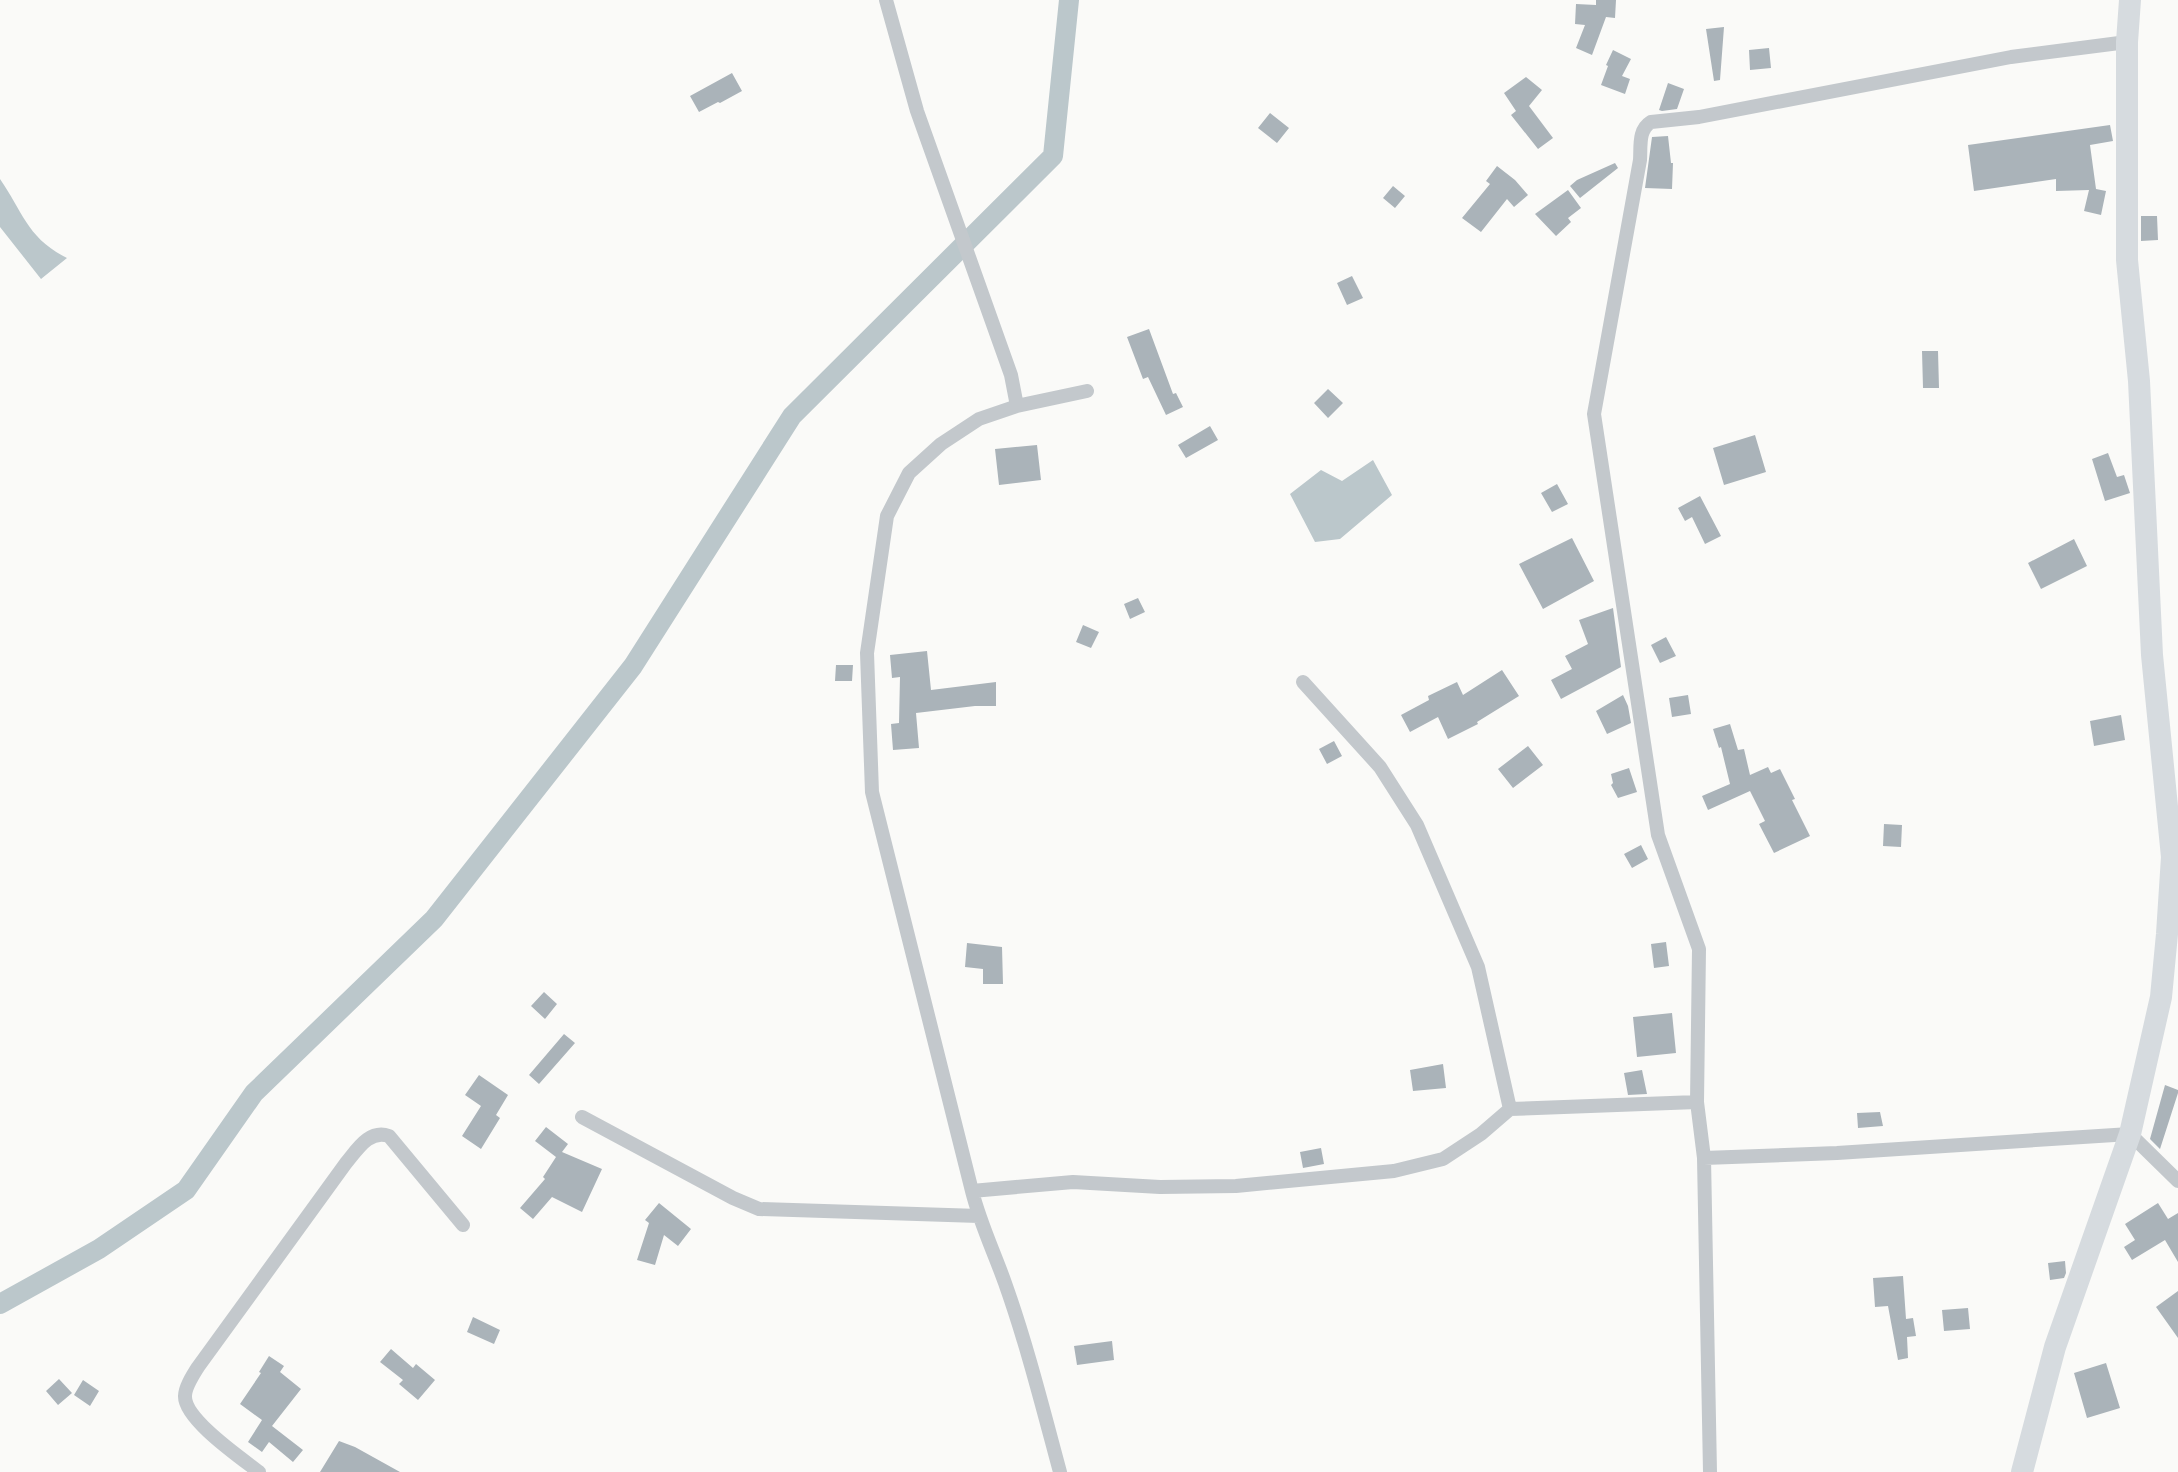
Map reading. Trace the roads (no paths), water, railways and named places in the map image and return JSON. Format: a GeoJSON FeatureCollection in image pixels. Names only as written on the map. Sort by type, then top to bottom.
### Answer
{"type":"FeatureCollection","features":[{"type":"Feature","properties":{"kind":"main road"},"geometry":{"type":"LineString","coordinates":[[2022,1472],[2055,1347],[2130,1134],[2161,997],[2175,854],[2152,655],[2139,381],[2127,260],[2127,42],[2130,0]]}},
{"type":"Feature","properties":{"kind":"street"},"geometry":{"type":"LineString","coordinates":[[886,0],[917,111],[1011,375],[1017,406]]}},
{"type":"Feature","properties":{"kind":"street"},"geometry":{"type":"LineString","coordinates":[[1710,1472],[1704,1158],[1697,1102],[1699,949],[1658,835],[1594,414],[1640,160],[1642,132],[1644,126],[1651,122],[1699,117],[2011,57],[2127,42]]}},
{"type":"Feature","properties":{"kind":"street"},"geometry":{"type":"LineString","coordinates":[[1060,1472],[1027,1348],[972,1191],[872,792],[867,653],[887,516],[909,473],[941,444],[979,419],[1017,406],[1087,391]]}},
{"type":"Feature","properties":{"kind":"street"},"geometry":{"type":"LineString","coordinates":[[1303,682],[1380,767],[1417,825],[1478,967],[1510,1109]]}},
{"type":"Feature","properties":{"kind":"street"},"geometry":{"type":"LineString","coordinates":[[972,1191],[1073,1182],[1160,1187],[1236,1186],[1394,1171],[1443,1159],[1481,1134],[1510,1109],[1697,1102]]}},
{"type":"Feature","properties":{"kind":"street"},"geometry":{"type":"LineString","coordinates":[[582,1117],[759,1209],[979,1216]]}},
{"type":"Feature","properties":{"kind":"street"},"geometry":{"type":"LineString","coordinates":[[259,1472],[200,1423],[187,1408],[184,1393],[198,1367],[346,1163],[373,1135],[381,1133],[389,1136],[463,1225]]}},
{"type":"Feature","properties":{"kind":"street"},"geometry":{"type":"LineString","coordinates":[[1704,1158],[1837,1153],[2130,1134],[2178,1181]]}},
{"type":"Feature","properties":{"kind":"waterway"},"geometry":{"type":"LineString","coordinates":[[0,1304],[99,1249],[186,1190],[254,1093],[434,919],[633,666],[792,416],[1053,156],[1069,0]]}}]}
